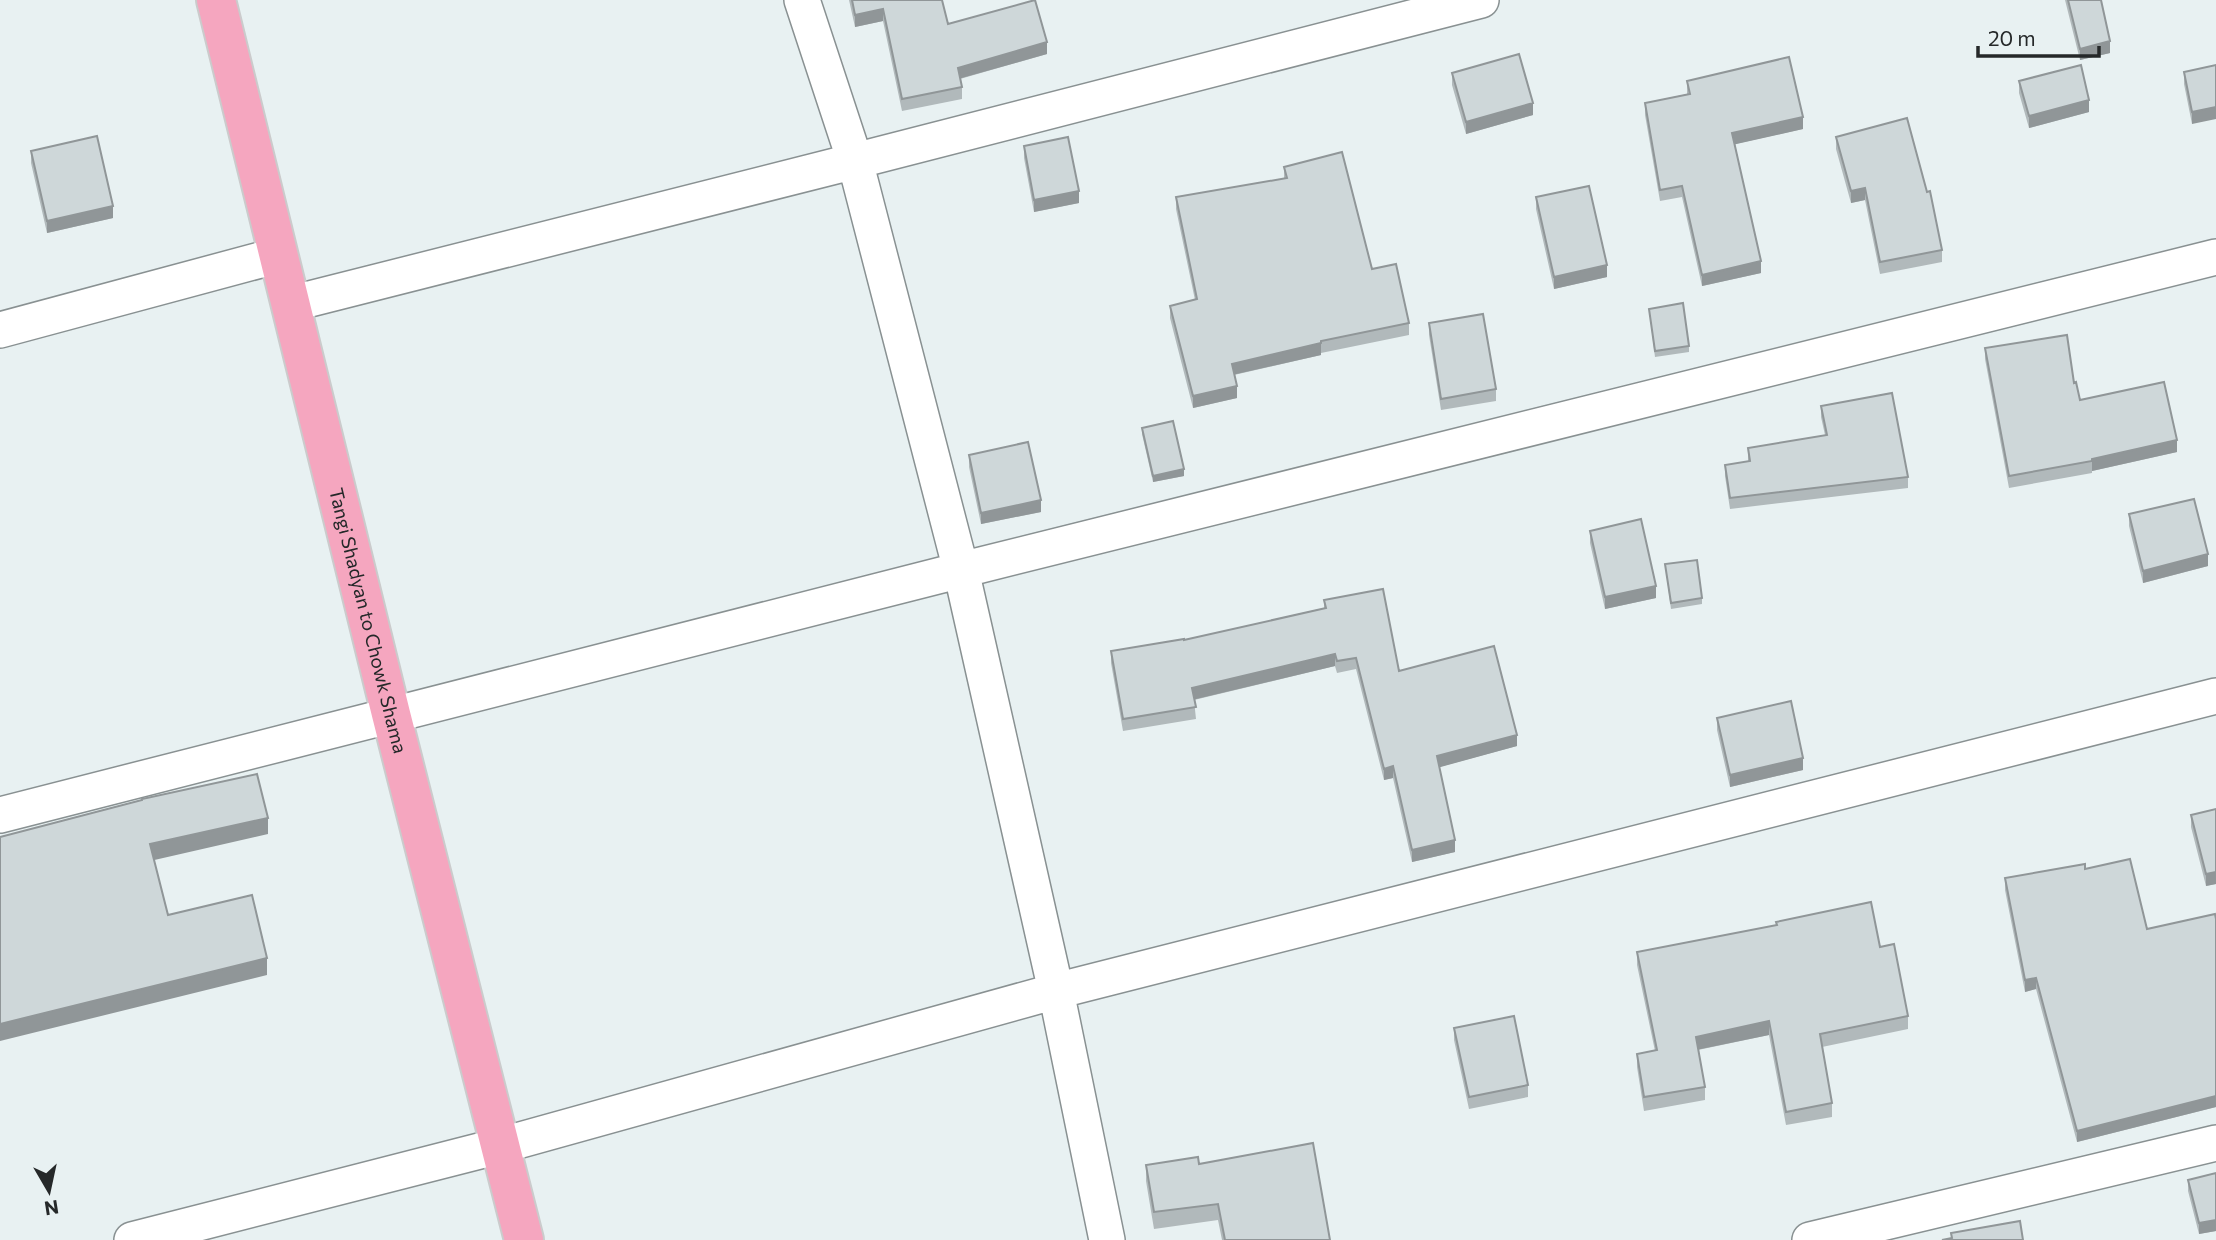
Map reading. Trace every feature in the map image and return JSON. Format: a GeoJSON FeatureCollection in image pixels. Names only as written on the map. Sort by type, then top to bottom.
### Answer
{"type":"FeatureCollection","features":[{"type":"Feature","properties":{"kind":"main road","name":"Tangi Shadyan to Chowk Shama"},"geometry":{"type":"LineString","coordinates":[[216,0],[523,1240]]}},
{"type":"Feature","properties":{"kind":"street"},"geometry":{"type":"LineString","coordinates":[[802,0],[855,161],[961,570],[1056,991],[1107,1240]]}},
{"type":"Feature","properties":{"kind":"street"},"geometry":{"type":"LineString","coordinates":[[290,304],[1481,0]]}},
{"type":"Feature","properties":{"kind":"street"},"geometry":{"type":"LineString","coordinates":[[0,330],[279,256]]}},
{"type":"Feature","properties":{"kind":"street"},"geometry":{"type":"LineString","coordinates":[[0,815],[961,570],[2216,257]]}},
{"type":"Feature","properties":{"kind":"street"},"geometry":{"type":"LineString","coordinates":[[132,1240],[499,1146],[1056,991],[2216,696]]}},
{"type":"Feature","properties":{"kind":"street"},"geometry":{"type":"LineString","coordinates":[[1810,1240],[2216,1143]]}},
{"type":"Feature","properties":{"kind":"building"},"geometry":{"type":"Polygon","coordinates":[[[852,0],[942,0],[948,24],[1035,0],[1047,42],[958,68],[962,87],[902,99],[883,9],[855,15],[852,0]]]}},
{"type":"Feature","properties":{"kind":"building"},"geometry":{"type":"Polygon","coordinates":[[[2068,0],[2101,0],[2110,41],[2080,49],[2068,0]]]}},
{"type":"Feature","properties":{"kind":"building"},"geometry":{"type":"Polygon","coordinates":[[[1519,54],[1533,103],[1466,122],[1452,73],[1519,54]]]}},
{"type":"Feature","properties":{"kind":"building"},"geometry":{"type":"Polygon","coordinates":[[[1789,57],[1803,117],[1732,133],[1761,261],[1702,275],[1682,186],[1660,190],[1645,103],[1690,94],[1687,81],[1789,57]]]}},
{"type":"Feature","properties":{"kind":"building"},"geometry":{"type":"Polygon","coordinates":[[[2081,65],[2089,100],[2029,116],[2019,81],[2081,65]]]}},
{"type":"Feature","properties":{"kind":"building"},"geometry":{"type":"Polygon","coordinates":[[[2216,65],[2216,107],[2192,112],[2184,72],[2216,65]]]}},
{"type":"Feature","properties":{"kind":"building"},"geometry":{"type":"Polygon","coordinates":[[[1907,118],[1927,192],[1930,191],[1942,250],[1880,262],[1865,188],[1851,191],[1836,137],[1907,118]]]}},
{"type":"Feature","properties":{"kind":"building"},"geometry":{"type":"Polygon","coordinates":[[[97,136],[113,206],[47,221],[31,151],[97,136]]]}},
{"type":"Feature","properties":{"kind":"building"},"geometry":{"type":"Polygon","coordinates":[[[1068,137],[1079,191],[1034,200],[1024,146],[1068,137]]]}},
{"type":"Feature","properties":{"kind":"building"},"geometry":{"type":"Polygon","coordinates":[[[1342,152],[1372,269],[1396,264],[1409,323],[1321,341],[1232,364],[1237,386],[1193,396],[1170,306],[1197,299],[1176,197],[1287,178],[1284,167],[1342,152]]]}},
{"type":"Feature","properties":{"kind":"building"},"geometry":{"type":"Polygon","coordinates":[[[1589,186],[1607,265],[1554,277],[1536,197],[1589,186]]]}},
{"type":"Feature","properties":{"kind":"building"},"geometry":{"type":"Polygon","coordinates":[[[1683,303],[1689,346],[1655,351],[1649,309],[1683,303]]]}},
{"type":"Feature","properties":{"kind":"building"},"geometry":{"type":"Polygon","coordinates":[[[1483,314],[1496,389],[1441,399],[1429,323],[1483,314]]]}},
{"type":"Feature","properties":{"kind":"building"},"geometry":{"type":"Polygon","coordinates":[[[2067,335],[2074,383],[2076,382],[2080,400],[2164,382],[2177,440],[2092,461],[2009,476],[1985,348],[2067,335]]]}},
{"type":"Feature","properties":{"kind":"building"},"geometry":{"type":"Polygon","coordinates":[[[1892,393],[1908,477],[1730,498],[1725,465],[1750,461],[1748,448],[1827,435],[1821,406],[1892,393]]]}},
{"type":"Feature","properties":{"kind":"building"},"geometry":{"type":"Polygon","coordinates":[[[1173,421],[1184,469],[1153,476],[1142,428],[1173,421]]]}},
{"type":"Feature","properties":{"kind":"building"},"geometry":{"type":"Polygon","coordinates":[[[1028,442],[1041,500],[981,513],[969,455],[1028,442]]]}},
{"type":"Feature","properties":{"kind":"building"},"geometry":{"type":"Polygon","coordinates":[[[2194,499],[2208,554],[2143,571],[2129,514],[2194,499]]]}},
{"type":"Feature","properties":{"kind":"building"},"geometry":{"type":"Polygon","coordinates":[[[1641,519],[1656,586],[1605,597],[1590,531],[1641,519]]]}},
{"type":"Feature","properties":{"kind":"building"},"geometry":{"type":"Polygon","coordinates":[[[1697,560],[1702,598],[1671,603],[1665,564],[1697,560]]]}},
{"type":"Feature","properties":{"kind":"building"},"geometry":{"type":"Polygon","coordinates":[[[1383,589],[1399,671],[1494,646],[1517,735],[1437,756],[1455,840],[1412,850],[1393,766],[1384,769],[1356,658],[1337,661],[1335,654],[1192,688],[1196,707],[1123,719],[1111,651],[1184,640],[1326,608],[1324,600],[1383,589]]]}},
{"type":"Feature","properties":{"kind":"building"},"geometry":{"type":"Polygon","coordinates":[[[1791,701],[1803,758],[1730,775],[1717,718],[1791,701]]]}},
{"type":"Feature","properties":{"kind":"building"},"geometry":{"type":"Polygon","coordinates":[[[257,774],[268,818],[150,844],[168,915],[252,895],[267,958],[0,1024],[0,837],[142,799],[257,774]]]}},
{"type":"Feature","properties":{"kind":"building"},"geometry":{"type":"Polygon","coordinates":[[[2216,809],[2216,872],[2206,874],[2191,815],[2216,809]]]}},
{"type":"Feature","properties":{"kind":"building"},"geometry":{"type":"Polygon","coordinates":[[[2130,859],[2147,929],[2215,914],[2216,1096],[2077,1131],[2036,978],[2025,980],[2005,878],[2085,864],[2085,869],[2130,859]]]}},
{"type":"Feature","properties":{"kind":"building"},"geometry":{"type":"Polygon","coordinates":[[[1871,902],[1880,947],[1894,944],[1908,1016],[1820,1034],[1832,1103],[1786,1112],[1769,1021],[1696,1037],[1705,1087],[1644,1097],[1637,1054],[1657,1050],[1637,952],[1777,925],[1776,922],[1871,902]]]}},
{"type":"Feature","properties":{"kind":"building"},"geometry":{"type":"Polygon","coordinates":[[[1514,1016],[1528,1085],[1469,1097],[1454,1028],[1514,1016]]]}},
{"type":"Feature","properties":{"kind":"building"},"geometry":{"type":"Polygon","coordinates":[[[1313,1143],[1330,1240],[1225,1240],[1218,1204],[1154,1212],[1146,1165],[1198,1157],[1199,1164],[1313,1143]]]}},
{"type":"Feature","properties":{"kind":"building"},"geometry":{"type":"Polygon","coordinates":[[[2216,1173],[2216,1220],[2199,1223],[2188,1180],[2216,1173]]]}},
{"type":"Feature","properties":{"kind":"building"},"geometry":{"type":"Polygon","coordinates":[[[2020,1221],[2023,1240],[1942,1240],[1952,1238],[1951,1233],[2020,1221]]]}}]}
